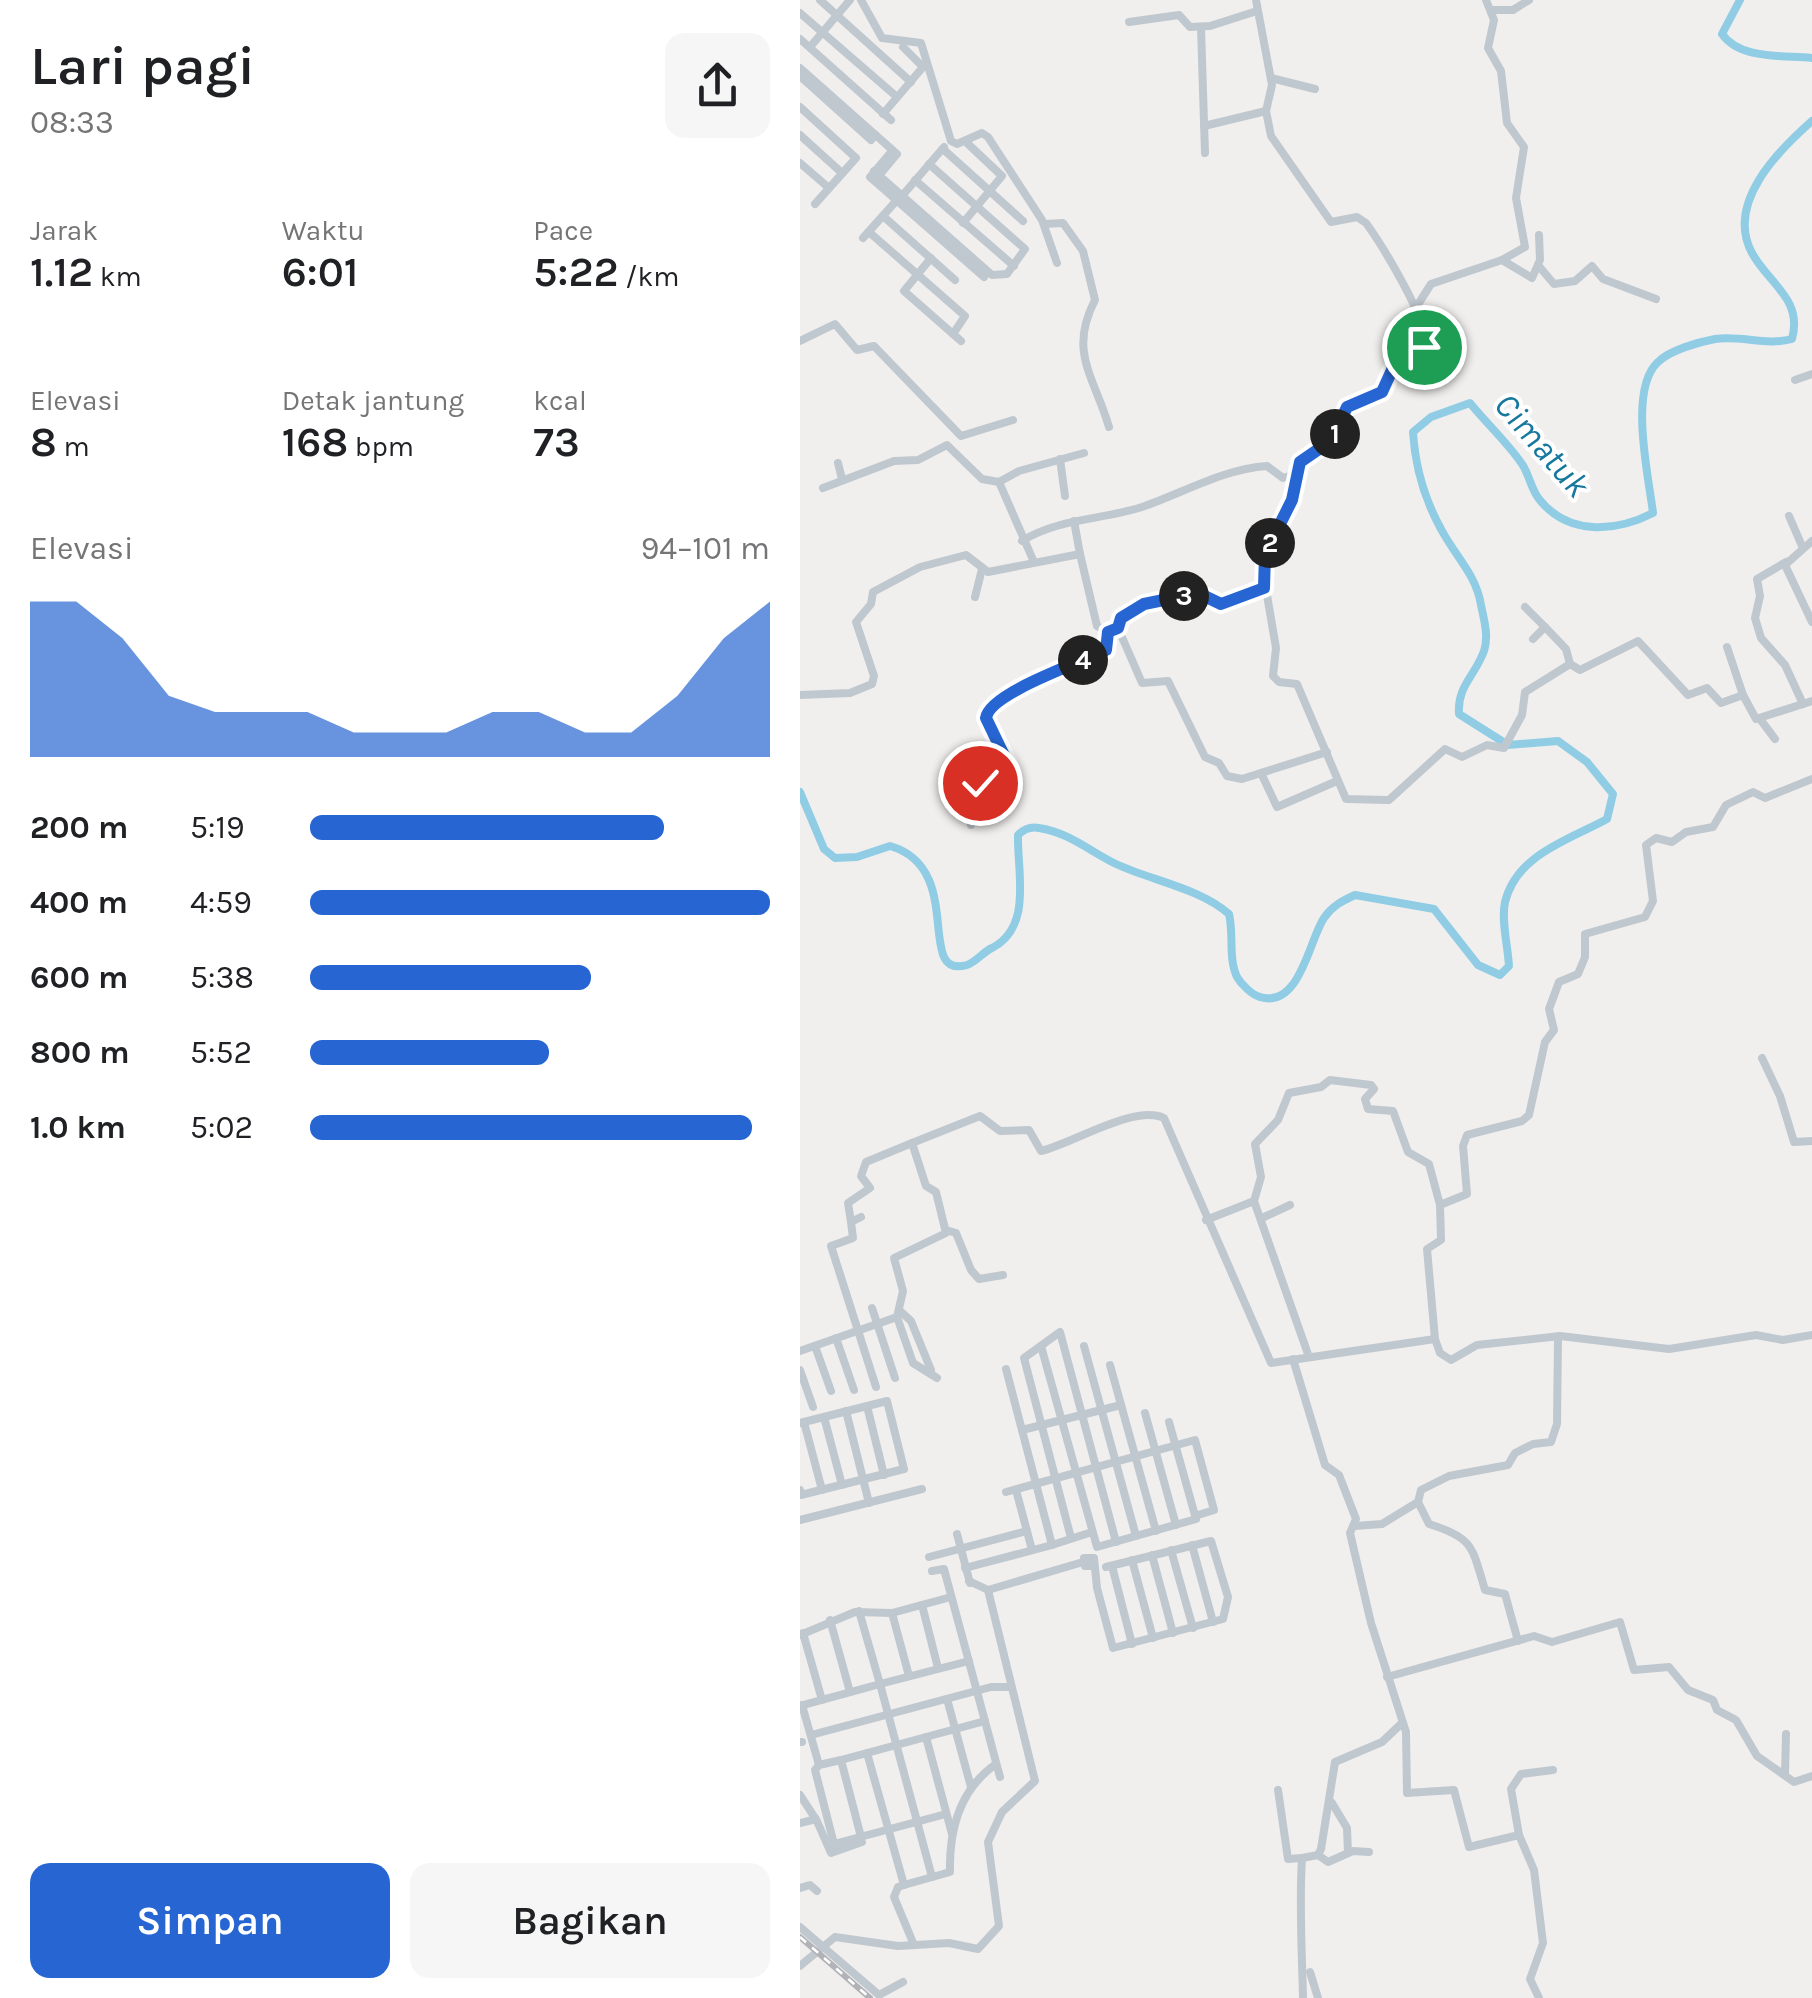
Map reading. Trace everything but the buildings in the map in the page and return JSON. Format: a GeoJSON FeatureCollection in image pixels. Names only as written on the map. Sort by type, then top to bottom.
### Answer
{"type":"FeatureCollection","features":[{"type":"Feature","properties":{"kind":"street"},"geometry":{"type":"LineString","coordinates":[[820,0],[911,82]]}},
{"type":"Feature","properties":{"kind":"street"},"geometry":{"type":"LineString","coordinates":[[810,48],[850,0]]}},
{"type":"Feature","properties":{"kind":"street"},"geometry":{"type":"LineString","coordinates":[[861,0],[882,38],[921,43],[953,144],[984,133],[1044,224],[1057,263]]}},
{"type":"Feature","properties":{"kind":"street"},"geometry":{"type":"LineString","coordinates":[[1256,0],[1271,78],[1266,111],[1273,142],[1286,153],[1297,180],[1332,222],[1357,217],[1366,223],[1417,306],[1426,345],[1392,370],[1382,392],[1347,407],[1332,440],[1300,462],[1292,500],[1265,554],[1264,588],[1276,648],[1274,676],[1279,682],[1297,684],[1350,802],[1386,801],[1445,749],[1462,757],[1481,747],[1508,742],[1522,715],[1524,694],[1570,664]]}},
{"type":"Feature","properties":{"kind":"street"},"geometry":{"type":"LineString","coordinates":[[1417,306],[1430,284],[1502,260],[1525,247],[1516,198],[1524,147],[1508,127],[1501,71],[1490,54],[1492,10],[1486,0]]}},
{"type":"Feature","properties":{"kind":"street"},"geometry":{"type":"LineString","coordinates":[[1492,10],[1513,10],[1529,0]]}},
{"type":"Feature","properties":{"kind":"street"},"geometry":{"type":"LineString","coordinates":[[1129,22],[1179,15],[1190,27],[1200,28],[1257,11]]}},
{"type":"Feature","properties":{"kind":"street"},"geometry":{"type":"LineString","coordinates":[[800,13],[897,98]]}},
{"type":"Feature","properties":{"kind":"street"},"geometry":{"type":"LineString","coordinates":[[1200,28],[1206,153]]}},
{"type":"Feature","properties":{"kind":"street"},"geometry":{"type":"LineString","coordinates":[[800,39],[887,117],[922,63],[904,47]]}},
{"type":"Feature","properties":{"kind":"street"},"geometry":{"type":"LineString","coordinates":[[800,68],[895,152],[874,176],[988,276],[1006,275],[1026,251],[929,164]]}},
{"type":"Feature","properties":{"kind":"street"},"geometry":{"type":"LineString","coordinates":[[800,76],[871,140],[875,135]]}},
{"type":"Feature","properties":{"kind":"street"},"geometry":{"type":"LineString","coordinates":[[1271,78],[1315,89]]}},
{"type":"Feature","properties":{"kind":"street"},"geometry":{"type":"LineString","coordinates":[[800,107],[856,158],[815,204]]}},
{"type":"Feature","properties":{"kind":"street"},"geometry":{"type":"LineString","coordinates":[[1204,126],[1266,111]]}},
{"type":"Feature","properties":{"kind":"street"},"geometry":{"type":"LineString","coordinates":[[800,135],[842,173]]}},
{"type":"Feature","properties":{"kind":"street"},"geometry":{"type":"LineString","coordinates":[[963,223],[1002,176],[968,143]]}},
{"type":"Feature","properties":{"kind":"street"},"geometry":{"type":"LineString","coordinates":[[931,258],[916,274],[904,291],[957,338],[966,318],[916,274],[866,235],[945,146],[1024,220]]}},
{"type":"Feature","properties":{"kind":"street"},"geometry":{"type":"LineString","coordinates":[[800,162],[829,188]]}},
{"type":"Feature","properties":{"kind":"street"},"geometry":{"type":"LineString","coordinates":[[915,180],[1014,266]]}},
{"type":"Feature","properties":{"kind":"street"},"geometry":{"type":"LineString","coordinates":[[883,216],[956,280]]}},
{"type":"Feature","properties":{"kind":"street"},"geometry":{"type":"LineString","coordinates":[[1044,224],[1063,223],[1076,237],[1086,262],[1095,300],[1084,322],[1082,356],[1109,427]]}},
{"type":"Feature","properties":{"kind":"street"},"geometry":{"type":"LineString","coordinates":[[1502,260],[1527,278],[1533,278],[1538,265],[1539,235]]}},
{"type":"Feature","properties":{"kind":"street"},"geometry":{"type":"LineString","coordinates":[[1538,265],[1554,284],[1575,281],[1592,266],[1603,278],[1656,298]]}},
{"type":"Feature","properties":{"kind":"street"},"geometry":{"type":"LineString","coordinates":[[800,341],[835,324],[857,350],[874,346],[959,435]]}},
{"type":"Feature","properties":{"kind":"street"},"geometry":{"type":"LineString","coordinates":[[1795,380],[1812,374]]}},
{"type":"Feature","properties":{"kind":"street"},"geometry":{"type":"LineString","coordinates":[[823,488],[952,446],[959,435],[1013,420]]}},
{"type":"Feature","properties":{"kind":"street"},"geometry":{"type":"LineString","coordinates":[[952,446],[978,476],[999,482],[1019,471],[1084,452]]}},
{"type":"Feature","properties":{"kind":"street"},"geometry":{"type":"LineString","coordinates":[[1060,459],[1065,496]]}},
{"type":"Feature","properties":{"kind":"street"},"geometry":{"type":"LineString","coordinates":[[838,463],[842,479]]}},
{"type":"Feature","properties":{"kind":"street"},"geometry":{"type":"LineString","coordinates":[[1022,541],[1074,521],[1140,507],[1243,469],[1267,466],[1283,478],[1296,474]]}},
{"type":"Feature","properties":{"kind":"street"},"geometry":{"type":"LineString","coordinates":[[999,482],[1034,562]]}},
{"type":"Feature","properties":{"kind":"street"},"geometry":{"type":"LineString","coordinates":[[1789,516],[1802,546]]}},
{"type":"Feature","properties":{"kind":"street"},"geometry":{"type":"LineString","coordinates":[[1074,521],[1097,626],[1108,632]]}},
{"type":"Feature","properties":{"kind":"street"},"geometry":{"type":"LineString","coordinates":[[1727,647],[1752,717],[1760,719],[1793,704],[1808,702],[1785,664],[1761,638],[1755,618],[1760,596],[1758,579],[1812,541]]}},
{"type":"Feature","properties":{"kind":"street"},"geometry":{"type":"LineString","coordinates":[[800,695],[844,694],[872,684],[856,622],[871,604],[875,590],[920,567],[966,555],[988,572],[1080,554]]}},
{"type":"Feature","properties":{"kind":"street"},"geometry":{"type":"LineString","coordinates":[[1786,562],[1812,622]]}},
{"type":"Feature","properties":{"kind":"street"},"geometry":{"type":"LineString","coordinates":[[976,597],[982,568]]}},
{"type":"Feature","properties":{"kind":"street"},"geometry":{"type":"LineString","coordinates":[[1264,588],[1221,604],[1198,593],[1148,603],[1121,618],[1118,628],[1142,684],[1168,681],[1205,757],[1219,763],[1227,776],[1242,779],[1327,752]]}},
{"type":"Feature","properties":{"kind":"street"},"geometry":{"type":"LineString","coordinates":[[1525,607],[1566,649],[1570,664],[1581,670],[1638,641],[1688,695],[1707,688],[1721,704],[1743,695]]}},
{"type":"Feature","properties":{"kind":"street"},"geometry":{"type":"LineString","coordinates":[[1533,640],[1545,627]]}},
{"type":"Feature","properties":{"kind":"street"},"geometry":{"type":"LineString","coordinates":[[1108,632],[1118,628]]}},
{"type":"Feature","properties":{"kind":"street"},"geometry":{"type":"LineString","coordinates":[[972,825],[972,806],[982,800],[980,778],[1010,768],[986,718],[988,708],[1054,670],[1106,650],[1108,632]]}},
{"type":"Feature","properties":{"kind":"street"},"geometry":{"type":"LineString","coordinates":[[1760,719],[1764,730],[1776,739]]}},
{"type":"Feature","properties":{"kind":"street"},"geometry":{"type":"LineString","coordinates":[[1261,773],[1277,807],[1338,781]]}},
{"type":"Feature","properties":{"kind":"street"},"geometry":{"type":"LineString","coordinates":[[1440,1206],[1467,1194],[1464,1146],[1468,1135],[1522,1121],[1528,1115],[1545,1042],[1554,1030],[1550,1009],[1560,982],[1578,974],[1586,957],[1585,934],[1645,917],[1653,900],[1646,845],[1656,838],[1672,842],[1686,832],[1712,827],[1726,805],[1753,792],[1765,798],[1812,780]]}},
{"type":"Feature","properties":{"kind":"street"},"geometry":{"type":"LineString","coordinates":[[1762,1058],[1780,1096],[1794,1142],[1812,1141]]}},
{"type":"Feature","properties":{"kind":"street"},"geometry":{"type":"LineString","coordinates":[[1310,1357],[1278,1278],[1254,1201],[1260,1177],[1256,1144],[1264,1129],[1278,1120],[1290,1092],[1322,1087],[1330,1080],[1372,1085],[1374,1089],[1366,1100],[1368,1109],[1393,1111],[1408,1152],[1429,1164],[1440,1206],[1440,1240],[1427,1250],[1435,1339],[1440,1354],[1452,1360],[1476,1345],[1558,1338],[1669,1350],[1756,1335],[1783,1340],[1812,1335]]}},
{"type":"Feature","properties":{"kind":"street"},"geometry":{"type":"LineString","coordinates":[[876,1388],[831,1246],[854,1236],[848,1203],[870,1188],[861,1176],[866,1162],[980,1116],[1000,1131],[1029,1130],[1044,1151],[1121,1122],[1160,1115],[1167,1121],[1269,1362],[1435,1339]]}},
{"type":"Feature","properties":{"kind":"street"},"geometry":{"type":"LineString","coordinates":[[899,1314],[912,1321],[934,1374],[913,1363],[899,1314],[903,1291],[894,1258],[942,1238],[946,1230],[936,1192],[926,1186],[912,1142]]}},
{"type":"Feature","properties":{"kind":"street"},"geometry":{"type":"LineString","coordinates":[[1206,1220],[1254,1201]]}},
{"type":"Feature","properties":{"kind":"street"},"geometry":{"type":"LineString","coordinates":[[1262,1218],[1290,1205]]}},
{"type":"Feature","properties":{"kind":"street"},"geometry":{"type":"LineString","coordinates":[[851,1222],[861,1216]]}},
{"type":"Feature","properties":{"kind":"street"},"geometry":{"type":"LineString","coordinates":[[946,1230],[956,1233],[970,1270],[980,1279],[1003,1274]]}},
{"type":"Feature","properties":{"kind":"street"},"geometry":{"type":"LineString","coordinates":[[872,1308],[895,1378]]}},
{"type":"Feature","properties":{"kind":"street"},"geometry":{"type":"LineString","coordinates":[[800,1352],[899,1314]]}},
{"type":"Feature","properties":{"kind":"street"},"geometry":{"type":"LineString","coordinates":[[1071,1538],[1024,1358],[1060,1332],[1116,1542]]}},
{"type":"Feature","properties":{"kind":"street"},"geometry":{"type":"LineString","coordinates":[[836,1338],[854,1390]]}},
{"type":"Feature","properties":{"kind":"street"},"geometry":{"type":"LineString","coordinates":[[1518,1641],[1504,1594],[1485,1590],[1471,1544],[1458,1533],[1429,1524],[1418,1502],[1420,1490],[1449,1476],[1508,1466],[1515,1453],[1553,1440],[1558,1338]]}},
{"type":"Feature","properties":{"kind":"street"},"geometry":{"type":"LineString","coordinates":[[816,1346],[832,1391]]}},
{"type":"Feature","properties":{"kind":"street"},"geometry":{"type":"LineString","coordinates":[[1041,1346],[1076,1473],[1088,1563],[1112,1647],[1132,1644],[1223,1619],[1228,1598],[1212,1542],[1109,1566],[1132,1644]]}},
{"type":"Feature","properties":{"kind":"street"},"geometry":{"type":"LineString","coordinates":[[1084,1346],[1136,1536]]}},
{"type":"Feature","properties":{"kind":"street"},"geometry":{"type":"LineString","coordinates":[[1293,1359],[1318,1448],[1326,1466],[1339,1475],[1356,1519],[1350,1533],[1406,1736],[1407,1793],[1454,1790],[1469,1847],[1519,1835]]}},
{"type":"Feature","properties":{"kind":"street"},"geometry":{"type":"LineString","coordinates":[[1110,1364],[1156,1531]]}},
{"type":"Feature","properties":{"kind":"street"},"geometry":{"type":"LineString","coordinates":[[800,1370],[813,1408]]}},
{"type":"Feature","properties":{"kind":"street"},"geometry":{"type":"LineString","coordinates":[[1006,1370],[1052,1544]]}},
{"type":"Feature","properties":{"kind":"street"},"geometry":{"type":"LineString","coordinates":[[800,1490],[802,1495],[863,1480],[904,1469],[887,1401],[802,1422],[822,1490]]}},
{"type":"Feature","properties":{"kind":"street"},"geometry":{"type":"LineString","coordinates":[[1022,1430],[1121,1405]]}},
{"type":"Feature","properties":{"kind":"street"},"geometry":{"type":"LineString","coordinates":[[867,1406],[884,1474]]}},
{"type":"Feature","properties":{"kind":"street"},"geometry":{"type":"LineString","coordinates":[[846,1412],[869,1502]]}},
{"type":"Feature","properties":{"kind":"street"},"geometry":{"type":"LineString","coordinates":[[1145,1413],[1176,1525]]}},
{"type":"Feature","properties":{"kind":"street"},"geometry":{"type":"LineString","coordinates":[[824,1417],[842,1485]]}},
{"type":"Feature","properties":{"kind":"street"},"geometry":{"type":"LineString","coordinates":[[1087,1534],[1097,1547],[1196,1520],[1169,1422]]}},
{"type":"Feature","properties":{"kind":"street"},"geometry":{"type":"LineString","coordinates":[[1032,1550],[1011,1491],[1195,1440],[1214,1510],[1195,1516]]}},
{"type":"Feature","properties":{"kind":"street"},"geometry":{"type":"LineString","coordinates":[[800,1520],[922,1489]]}},
{"type":"Feature","properties":{"kind":"street"},"geometry":{"type":"LineString","coordinates":[[1355,1526],[1382,1524],[1418,1502]]}},
{"type":"Feature","properties":{"kind":"street"},"geometry":{"type":"LineString","coordinates":[[929,1556],[1026,1531]]}},
{"type":"Feature","properties":{"kind":"street"},"geometry":{"type":"LineString","coordinates":[[800,1966],[835,1937],[914,1946],[949,1943],[978,1949],[999,1926],[988,1842],[1002,1812],[1035,1781],[987,1592],[969,1581],[957,1534]]}},
{"type":"Feature","properties":{"kind":"street"},"geometry":{"type":"LineString","coordinates":[[965,1568],[1087,1534]]}},
{"type":"Feature","properties":{"kind":"street"},"geometry":{"type":"LineString","coordinates":[[1192,1544],[1213,1622]]}},
{"type":"Feature","properties":{"kind":"street"},"geometry":{"type":"LineString","coordinates":[[1172,1550],[1192,1628]]}},
{"type":"Feature","properties":{"kind":"street"},"geometry":{"type":"LineString","coordinates":[[1152,1555],[1172,1633]]}},
{"type":"Feature","properties":{"kind":"street"},"geometry":{"type":"LineString","coordinates":[[1132,1560],[1152,1638]]}},
{"type":"Feature","properties":{"kind":"street"},"geometry":{"type":"LineString","coordinates":[[987,1592],[1088,1563]]}},
{"type":"Feature","properties":{"kind":"street"},"geometry":{"type":"LineString","coordinates":[[932,1571],[944,1569],[1000,1777]]}},
{"type":"Feature","properties":{"kind":"street"},"geometry":{"type":"LineString","coordinates":[[1098,1592],[1118,1590]]}},
{"type":"Feature","properties":{"kind":"street"},"geometry":{"type":"LineString","coordinates":[[822,1700],[802,1634],[860,1611],[892,1613],[951,1597]]}},
{"type":"Feature","properties":{"kind":"street"},"geometry":{"type":"LineString","coordinates":[[922,1605],[938,1668]]}},
{"type":"Feature","properties":{"kind":"street"},"geometry":{"type":"LineString","coordinates":[[860,1611],[932,1877]]}},
{"type":"Feature","properties":{"kind":"street"},"geometry":{"type":"LineString","coordinates":[[892,1613],[909,1676]]}},
{"type":"Feature","properties":{"kind":"street"},"geometry":{"type":"LineString","coordinates":[[830,1620],[850,1692]]}},
{"type":"Feature","properties":{"kind":"street"},"geometry":{"type":"LineString","coordinates":[[1388,1677],[1536,1636],[1552,1642],[1620,1622],[1634,1670],[1670,1667],[1688,1690],[1713,1700],[1717,1710],[1736,1720],[1757,1756],[1794,1782],[1812,1776]]}},
{"type":"Feature","properties":{"kind":"street"},"geometry":{"type":"LineString","coordinates":[[819,1765],[801,1705],[969,1660]]}},
{"type":"Feature","properties":{"kind":"street"},"geometry":{"type":"LineString","coordinates":[[811,1735],[1008,1682]]}},
{"type":"Feature","properties":{"kind":"street"},"geometry":{"type":"LineString","coordinates":[[947,1700],[971,1787]]}},
{"type":"Feature","properties":{"kind":"street"},"geometry":{"type":"LineString","coordinates":[[862,1840],[834,1844],[815,1770],[819,1765],[986,1722]]}},
{"type":"Feature","properties":{"kind":"street"},"geometry":{"type":"LineString","coordinates":[[1348,1853],[1347,1828],[1332,1803],[1329,1783],[1336,1762],[1382,1742],[1401,1724]]}},
{"type":"Feature","properties":{"kind":"street"},"geometry":{"type":"LineString","coordinates":[[1785,1773],[1786,1734]]}},
{"type":"Feature","properties":{"kind":"street"},"geometry":{"type":"LineString","coordinates":[[926,1736],[952,1834]]}},
{"type":"Feature","properties":{"kind":"street"},"geometry":{"type":"LineString","coordinates":[[868,1753],[904,1885]]}},
{"type":"Feature","properties":{"kind":"street"},"geometry":{"type":"LineString","coordinates":[[841,1760],[862,1840]]}},
{"type":"Feature","properties":{"kind":"street"},"geometry":{"type":"LineString","coordinates":[[914,1946],[894,1898],[898,1887],[950,1872],[952,1834],[964,1798],[996,1764]]}},
{"type":"Feature","properties":{"kind":"street"},"geometry":{"type":"LineString","coordinates":[[1539,1998],[1530,1979],[1544,1951],[1534,1870],[1519,1835],[1510,1789],[1522,1774],[1553,1770]]}},
{"type":"Feature","properties":{"kind":"street"},"geometry":{"type":"LineString","coordinates":[[1278,1790],[1288,1859],[1318,1855],[1328,1862],[1348,1853],[1369,1852]]}},
{"type":"Feature","properties":{"kind":"street"},"geometry":{"type":"LineString","coordinates":[[800,1795],[831,1853],[917,1822],[964,1798]]}},
{"type":"Feature","properties":{"kind":"street"},"geometry":{"type":"LineString","coordinates":[[1318,1855],[1332,1803]]}},
{"type":"Feature","properties":{"kind":"street"},"geometry":{"type":"LineString","coordinates":[[800,1823],[815,1818]]}},
{"type":"Feature","properties":{"kind":"street"},"geometry":{"type":"LineString","coordinates":[[1302,1858],[1298,1882],[1303,1998]]}},
{"type":"Feature","properties":{"kind":"street"},"geometry":{"type":"LineString","coordinates":[[800,1888],[810,1885],[818,1891]]}},
{"type":"Feature","properties":{"kind":"street"},"geometry":{"type":"LineString","coordinates":[[800,1927],[880,1997],[903,1982]]}},
{"type":"Feature","properties":{"kind":"street"},"geometry":{"type":"LineString","coordinates":[[1302,1933],[1318,1998]]}},
{"type":"Feature","properties":{"kind":"waterway","name":"Cimatuk"},"geometry":{"type":"LineString","coordinates":[[1740,0],[1722,34],[1730,42],[1763,55],[1812,58]]}},
{"type":"Feature","properties":{"kind":"waterway","name":"Cimatuk"},"geometry":{"type":"LineString","coordinates":[[800,792],[824,849],[835,858],[857,857],[890,846],[913,858],[927,876],[943,956],[952,965],[973,962],[1005,939],[1013,927],[1020,898],[1018,835],[1033,827],[1060,834],[1116,864],[1217,905],[1229,914],[1237,977],[1260,997],[1274,998],[1285,993],[1301,970],[1324,918],[1355,895],[1434,909],[1478,965],[1500,975],[1509,966],[1504,909],[1511,886],[1546,850],[1607,819],[1613,794],[1587,762],[1558,741],[1508,745],[1459,714],[1464,688],[1484,651],[1485,622],[1475,584],[1441,529],[1426,494],[1413,432],[1431,417],[1470,403],[1522,464],[1539,499],[1564,519],[1578,525],[1608,527],[1653,513],[1642,412],[1649,375],[1658,362],[1677,350],[1715,339],[1792,339],[1794,325],[1789,302],[1752,253],[1745,234],[1745,215],[1750,197],[1771,162],[1812,121]]}},
{"type":"Feature","properties":{"kind":"railway"},"geometry":{"type":"LineString","coordinates":[[800,1937],[870,1998]]}},
{"type":"Feature","properties":{"kind":"route"},"geometry":{"type":"LineString","coordinates":[[980,783],[982,777],[1010,768],[986,718],[986,711],[993,704],[1054,670],[1106,650],[1108,632],[1118,628],[1121,618],[1144,604],[1198,593],[1221,604],[1264,588],[1265,554],[1292,500],[1300,462],[1332,440],[1341,415],[1350,404],[1382,392],[1392,370],[1424,347]]}}]}
